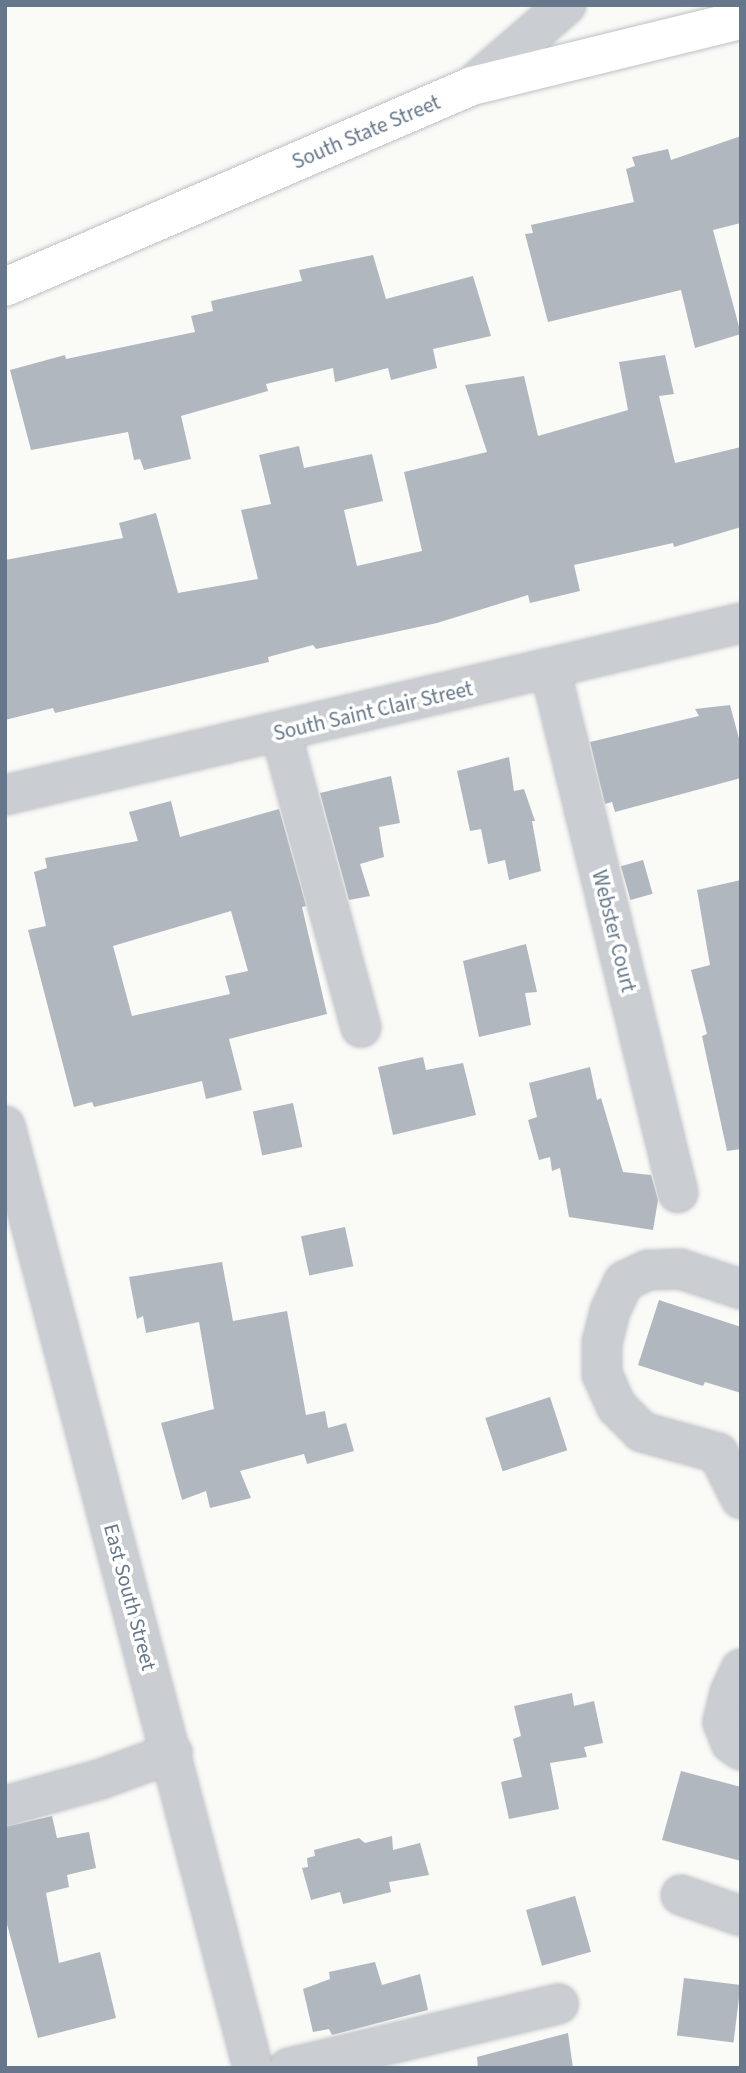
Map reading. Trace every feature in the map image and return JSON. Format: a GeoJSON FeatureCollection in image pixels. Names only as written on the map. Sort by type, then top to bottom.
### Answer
{"type":"FeatureCollection","features":[{"type":"Feature","properties":{"kind":"main road","name":"South State Street"},"geometry":{"type":"LineString","coordinates":[[5,287],[472,86],[741,20]]}},
{"type":"Feature","properties":{"kind":"street"},"geometry":{"type":"LineString","coordinates":[[472,86],[566,5]]}},
{"type":"Feature","properties":{"kind":"street","name":"South Saint Clair Street"},"geometry":{"type":"LineString","coordinates":[[5,795],[281,733],[741,623]]}},
{"type":"Feature","properties":{"kind":"street","name":"Webster Court"},"geometry":{"type":"LineString","coordinates":[[550,669],[678,1194]]}},
{"type":"Feature","properties":{"kind":"street"},"geometry":{"type":"LineString","coordinates":[[281,733],[361,1027]]}},
{"type":"Feature","properties":{"kind":"street","name":"East South Street"},"geometry":{"type":"LineString","coordinates":[[5,1126],[253,2068]]}},
{"type":"Feature","properties":{"kind":"street"},"geometry":{"type":"LineString","coordinates":[[741,1289],[680,1269],[648,1270],[624,1280],[610,1311],[602,1342],[602,1374],[617,1407],[642,1432],[718,1453],[741,1499]]}},
{"type":"Feature","properties":{"kind":"street"},"geometry":{"type":"LineString","coordinates":[[741,1669],[723,1722],[731,1743],[741,1750]]}},
{"type":"Feature","properties":{"kind":"street"},"geometry":{"type":"LineString","coordinates":[[5,1806],[101,1779],[172,1753]]}},
{"type":"Feature","properties":{"kind":"street"},"geometry":{"type":"LineString","coordinates":[[681,1895],[741,1916]]}},
{"type":"Feature","properties":{"kind":"street"},"geometry":{"type":"LineString","coordinates":[[289,2068],[558,2004]]}},
{"type":"Feature","properties":{"kind":"building"},"geometry":{"type":"Polygon","coordinates":[[[741,136],[741,223],[713,230],[741,334],[695,348],[681,290],[548,322],[525,234],[533,233],[531,225],[634,202],[626,169],[635,166],[632,157],[668,149],[671,160],[741,136]]]}},
{"type":"Feature","properties":{"kind":"building"},"geometry":{"type":"Polygon","coordinates":[[[373,255],[386,299],[473,276],[491,336],[433,349],[437,368],[391,380],[388,368],[335,382],[333,368],[266,384],[268,391],[181,416],[191,459],[144,470],[140,459],[134,460],[128,432],[31,450],[10,370],[65,355],[66,359],[195,332],[191,316],[213,311],[211,301],[302,281],[299,270],[373,255]]]}},
{"type":"Feature","properties":{"kind":"building"},"geometry":{"type":"Polygon","coordinates":[[[665,355],[674,394],[659,396],[675,463],[741,447],[741,527],[674,547],[673,543],[574,565],[580,591],[530,603],[528,595],[437,623],[316,649],[313,645],[268,657],[269,662],[55,713],[53,708],[5,720],[5,560],[123,538],[119,523],[156,513],[178,593],[258,579],[241,510],[271,504],[259,455],[299,446],[304,468],[372,454],[383,501],[344,510],[357,566],[422,551],[404,472],[487,452],[465,385],[524,376],[538,436],[628,410],[619,362],[665,355]]]}},
{"type":"Feature","properties":{"kind":"building"},"geometry":{"type":"Polygon","coordinates":[[[730,705],[741,746],[741,778],[615,812],[612,802],[605,804],[590,742],[699,716],[695,709],[730,705]]]}},
{"type":"Feature","properties":{"kind":"building"},"geometry":{"type":"Polygon","coordinates":[[[509,757],[514,791],[524,789],[535,821],[532,821],[541,871],[509,880],[505,860],[488,864],[481,829],[470,831],[457,771],[509,757]]]}},
{"type":"Feature","properties":{"kind":"building"},"geometry":{"type":"Polygon","coordinates":[[[391,776],[400,823],[379,827],[384,857],[360,864],[370,896],[349,900],[320,793],[391,776]]]}},
{"type":"Feature","properties":{"kind":"building"},"geometry":{"type":"Polygon","coordinates":[[[171,801],[180,837],[279,809],[306,906],[302,907],[327,1014],[229,1039],[242,1090],[206,1099],[202,1081],[94,1107],[92,1102],[74,1107],[28,930],[46,926],[34,872],[47,868],[45,858],[138,841],[129,812],[171,801]],[[231,911],[113,946],[132,1016],[230,994],[225,976],[248,971],[231,911]]]}},
{"type":"Feature","properties":{"kind":"building"},"geometry":{"type":"Polygon","coordinates":[[[643,860],[653,894],[631,900],[621,866],[643,860]]]}},
{"type":"Feature","properties":{"kind":"building"},"geometry":{"type":"Polygon","coordinates":[[[741,880],[741,1149],[727,1151],[702,1036],[707,1034],[691,970],[710,965],[697,890],[741,880]]]}},
{"type":"Feature","properties":{"kind":"building"},"geometry":{"type":"Polygon","coordinates":[[[526,944],[537,992],[525,993],[531,1025],[479,1037],[463,961],[526,944]]]}},
{"type":"Feature","properties":{"kind":"building"},"geometry":{"type":"Polygon","coordinates":[[[423,1057],[426,1070],[463,1063],[476,1115],[393,1135],[378,1067],[423,1057]]]}},
{"type":"Feature","properties":{"kind":"building"},"geometry":{"type":"Polygon","coordinates":[[[590,1067],[597,1100],[601,1098],[623,1172],[651,1175],[658,1200],[653,1230],[569,1217],[560,1168],[552,1171],[550,1157],[539,1160],[528,1120],[537,1117],[529,1083],[590,1067]]]}},
{"type":"Feature","properties":{"kind":"building"},"geometry":{"type":"Polygon","coordinates":[[[293,1103],[302,1147],[262,1156],[253,1112],[293,1103]]]}},
{"type":"Feature","properties":{"kind":"building"},"geometry":{"type":"Polygon","coordinates":[[[345,1227],[353,1266],[309,1275],[301,1236],[345,1227]]]}},
{"type":"Feature","properties":{"kind":"building"},"geometry":{"type":"Polygon","coordinates":[[[222,1262],[233,1321],[287,1311],[306,1415],[325,1411],[328,1428],[346,1423],[354,1451],[307,1464],[304,1454],[240,1471],[251,1498],[210,1508],[206,1491],[182,1500],[161,1423],[214,1409],[199,1322],[146,1333],[143,1316],[137,1319],[129,1277],[222,1262]]]}},
{"type":"Feature","properties":{"kind":"building"},"geometry":{"type":"Polygon","coordinates":[[[659,1300],[741,1327],[741,1393],[705,1382],[703,1386],[638,1365],[659,1300]]]}},
{"type":"Feature","properties":{"kind":"building"},"geometry":{"type":"Polygon","coordinates":[[[550,1397],[567,1450],[503,1471],[485,1418],[550,1397]]]}},
{"type":"Feature","properties":{"kind":"building"},"geometry":{"type":"Polygon","coordinates":[[[572,1693],[574,1706],[594,1701],[603,1743],[584,1747],[587,1757],[550,1763],[559,1809],[509,1819],[501,1782],[522,1777],[513,1739],[521,1736],[514,1706],[572,1693]]]}},
{"type":"Feature","properties":{"kind":"building"},"geometry":{"type":"Polygon","coordinates":[[[681,1771],[741,1787],[741,1861],[662,1840],[681,1771]]]}},
{"type":"Feature","properties":{"kind":"building"},"geometry":{"type":"Polygon","coordinates":[[[52,1816],[57,1838],[89,1832],[96,1868],[67,1875],[69,1887],[46,1893],[59,1963],[100,1952],[116,2018],[38,2038],[5,1917],[5,1827],[52,1816]]]}},
{"type":"Feature","properties":{"kind":"building"},"geometry":{"type":"Polygon","coordinates":[[[392,1836],[393,1850],[420,1843],[429,1875],[389,1882],[391,1892],[343,1904],[340,1892],[311,1900],[302,1868],[308,1867],[307,1858],[315,1856],[314,1850],[359,1838],[365,1843],[392,1836]]]}},
{"type":"Feature","properties":{"kind":"building"},"geometry":{"type":"Polygon","coordinates":[[[575,1896],[591,1952],[542,1966],[526,1910],[575,1896]]]}},
{"type":"Feature","properties":{"kind":"building"},"geometry":{"type":"Polygon","coordinates":[[[375,1962],[382,1985],[420,1974],[428,2010],[332,2035],[329,2029],[313,2032],[303,1989],[330,1979],[329,1972],[375,1962]]]}},
{"type":"Feature","properties":{"kind":"building"},"geometry":{"type":"Polygon","coordinates":[[[684,1978],[741,1985],[734,2043],[677,2036],[684,1978]]]}},
{"type":"Feature","properties":{"kind":"building"},"geometry":{"type":"Polygon","coordinates":[[[568,2033],[573,2068],[478,2068],[477,2057],[568,2033]]]}}]}
